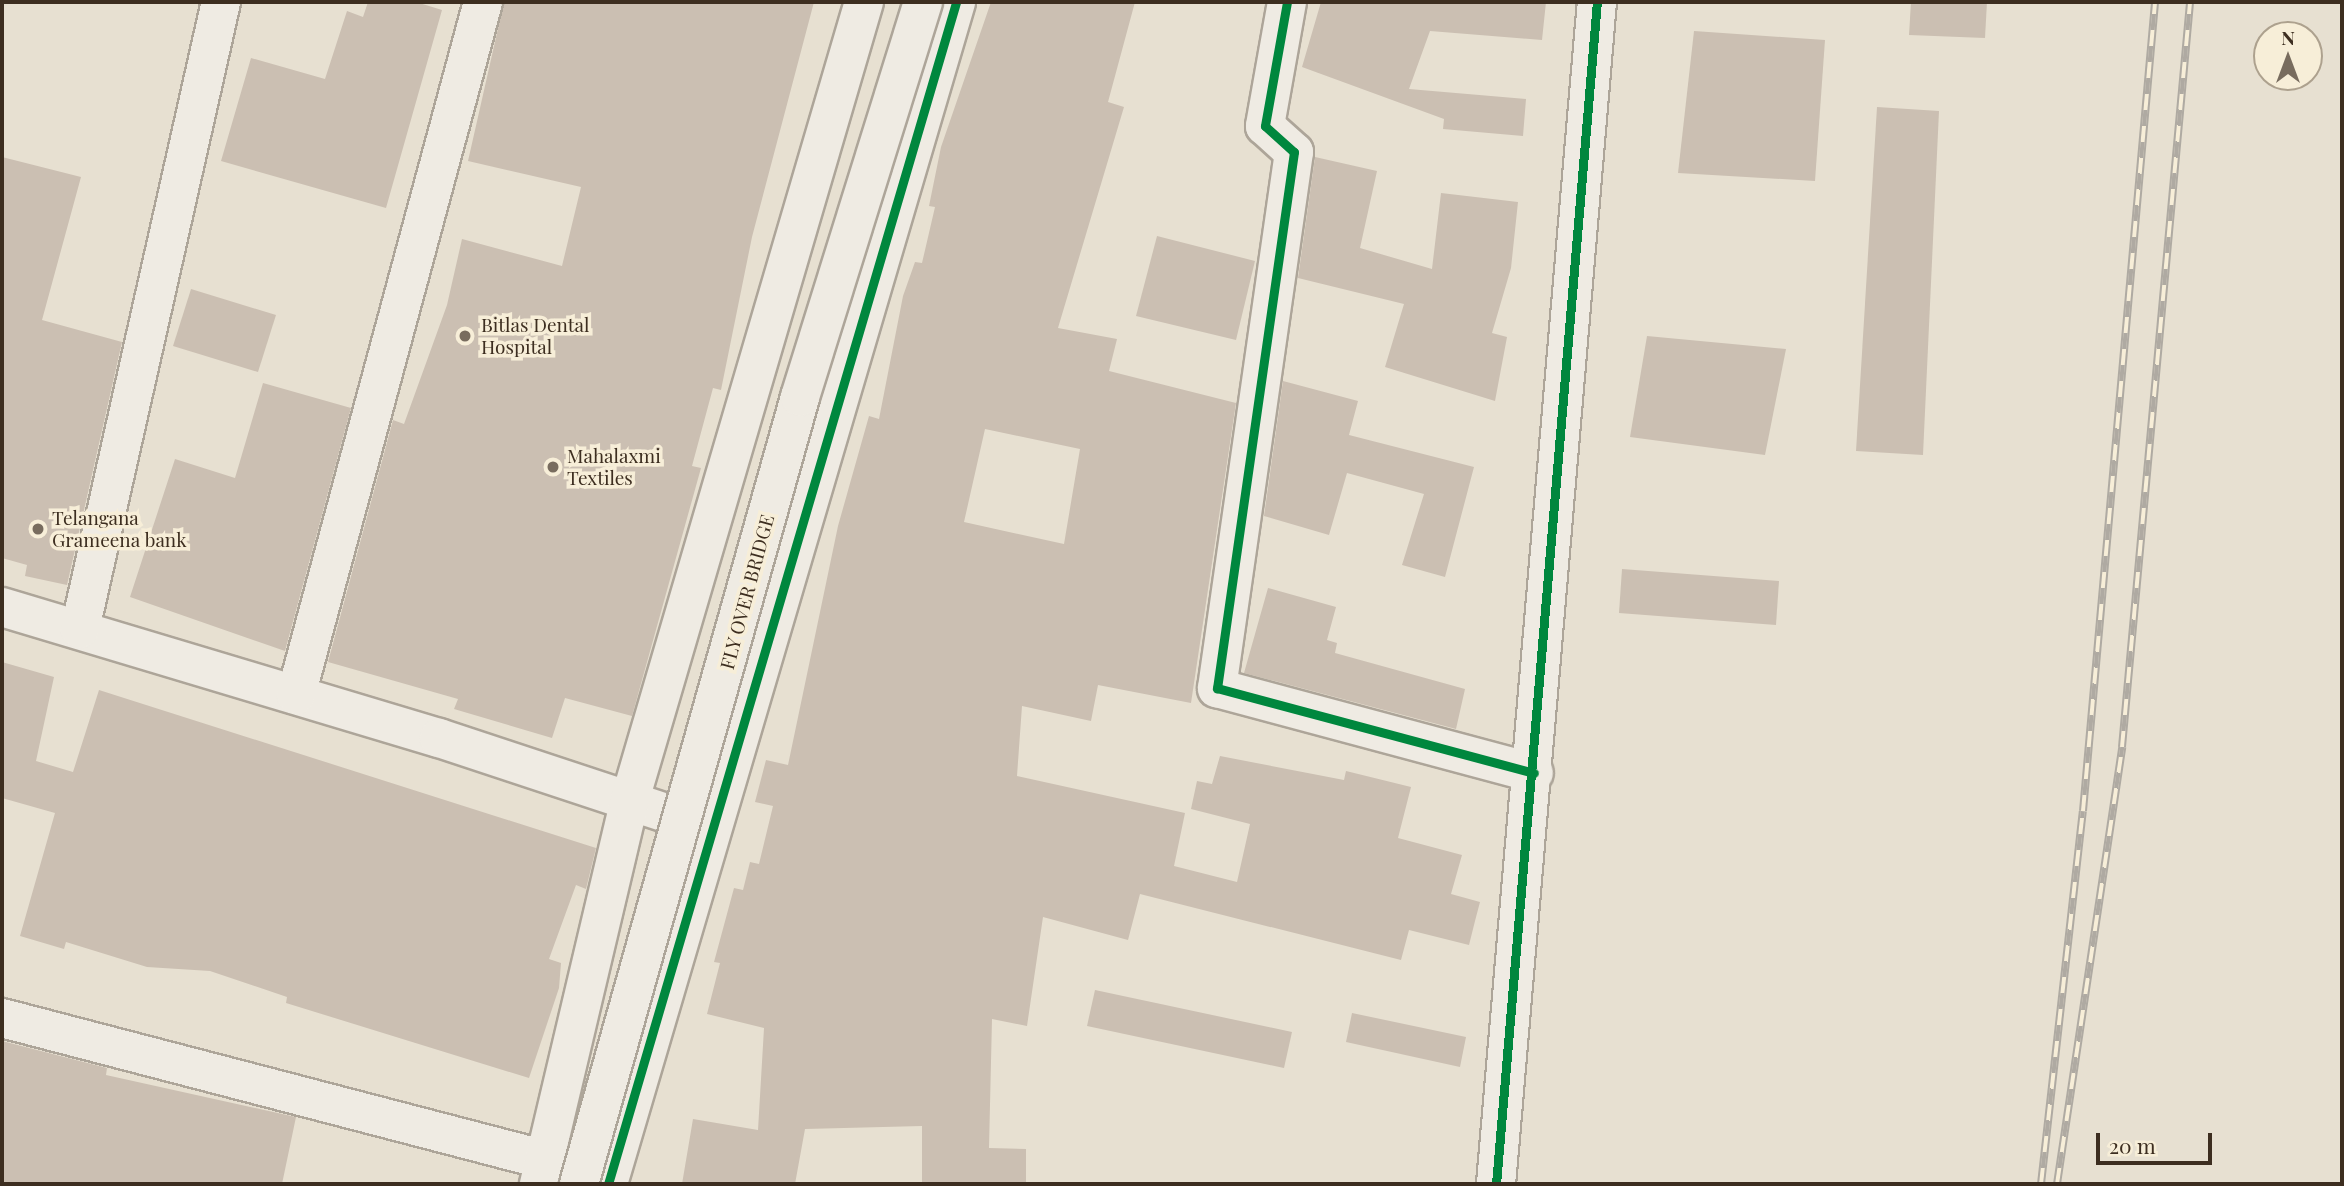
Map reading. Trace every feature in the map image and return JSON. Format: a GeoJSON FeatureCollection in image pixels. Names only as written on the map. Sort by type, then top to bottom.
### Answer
{"type":"FeatureCollection","features":[{"type":"Feature","properties":{"kind":"street"},"geometry":{"type":"LineString","coordinates":[[80,629],[221,2]]}},
{"type":"Feature","properties":{"kind":"street"},"geometry":{"type":"LineString","coordinates":[[296,695],[483,2]]}},
{"type":"Feature","properties":{"kind":"street"},"geometry":{"type":"LineString","coordinates":[[2,1018],[543,1172],[629,803],[863,2]]}},
{"type":"Feature","properties":{"kind":"street","name":"FLY OVER BRIDGE"},"geometry":{"type":"LineString","coordinates":[[579,1184],[800,397],[923,2]]}},
{"type":"Feature","properties":{"kind":"street"},"geometry":{"type":"LineString","coordinates":[[608,1184],[710,828],[956,2]]}},
{"type":"Feature","properties":{"kind":"street"},"geometry":{"type":"LineString","coordinates":[[1287,2],[1265,126],[1294,152],[1217,688],[1534,773]]}},
{"type":"Feature","properties":{"kind":"street"},"geometry":{"type":"LineString","coordinates":[[1496,1184],[1534,773],[1597,2]]}},
{"type":"Feature","properties":{"kind":"street"},"geometry":{"type":"LineString","coordinates":[[2,607],[296,695],[710,828]]}},
{"type":"Feature","properties":{"kind":"building"},"geometry":{"type":"Polygon","coordinates":[[[368,2],[416,2],[442,10],[386,208],[221,161],[251,58],[325,79],[347,11],[363,17],[368,2]]]}},
{"type":"Feature","properties":{"kind":"building"},"geometry":{"type":"Polygon","coordinates":[[[504,2],[814,2],[752,237],[721,390],[713,388],[692,466],[701,468],[632,716],[565,698],[552,738],[454,709],[458,699],[328,662],[393,420],[404,424],[447,305],[462,239],[562,266],[581,187],[468,161],[504,2]]]}},
{"type":"Feature","properties":{"kind":"building"},"geometry":{"type":"Polygon","coordinates":[[[991,2],[1135,2],[1108,102],[1124,107],[1058,328],[1117,339],[1109,371],[1236,403],[1191,703],[1098,685],[1091,721],[1022,706],[1017,776],[1185,813],[1174,866],[1237,882],[1250,824],[1191,809],[1197,781],[1212,784],[1220,756],[1344,780],[1346,771],[1411,787],[1398,838],[1462,855],[1451,894],[1480,902],[1469,945],[1409,930],[1401,960],[1140,894],[1128,940],[1043,917],[1027,1026],[992,1019],[989,1148],[1026,1149],[1026,1184],[922,1184],[922,1126],[805,1129],[795,1184],[682,1184],[693,1119],[758,1130],[764,1028],[707,1014],[720,963],[714,962],[734,888],[743,890],[750,862],[759,864],[773,806],[755,802],[766,760],[788,765],[838,526],[869,416],[879,419],[903,296],[915,262],[922,263],[935,207],[929,206],[941,147],[991,2]],[[985,429],[964,522],[1064,544],[1080,449],[985,429]]]}},
{"type":"Feature","properties":{"kind":"building"},"geometry":{"type":"Polygon","coordinates":[[[1321,2],[1546,2],[1542,40],[1430,31],[1409,89],[1526,99],[1523,136],[1443,129],[1444,119],[1302,67],[1321,2]]]}},
{"type":"Feature","properties":{"kind":"building"},"geometry":{"type":"Polygon","coordinates":[[[1911,2],[1987,2],[1985,38],[1909,35],[1911,2]]]}},
{"type":"Feature","properties":{"kind":"building"},"geometry":{"type":"Polygon","coordinates":[[[1694,31],[1825,40],[1815,181],[1678,173],[1694,31]]]}},
{"type":"Feature","properties":{"kind":"building"},"geometry":{"type":"Polygon","coordinates":[[[1877,107],[1939,111],[1923,455],[1856,451],[1877,107]]]}},
{"type":"Feature","properties":{"kind":"building"},"geometry":{"type":"Polygon","coordinates":[[[2,157],[81,177],[42,320],[122,342],[67,585],[25,576],[27,565],[2,558],[2,157]]]}},
{"type":"Feature","properties":{"kind":"building"},"geometry":{"type":"Polygon","coordinates":[[[1315,157],[1377,171],[1360,248],[1432,269],[1441,193],[1518,202],[1511,268],[1492,333],[1507,337],[1495,401],[1385,367],[1404,304],[1298,278],[1315,157]]]}},
{"type":"Feature","properties":{"kind":"building"},"geometry":{"type":"Polygon","coordinates":[[[1157,236],[1255,261],[1236,340],[1136,316],[1157,236]]]}},
{"type":"Feature","properties":{"kind":"building"},"geometry":{"type":"Polygon","coordinates":[[[191,289],[276,315],[258,372],[173,346],[191,289]]]}},
{"type":"Feature","properties":{"kind":"building"},"geometry":{"type":"Polygon","coordinates":[[[1647,336],[1786,349],[1765,455],[1630,437],[1647,336]]]}},
{"type":"Feature","properties":{"kind":"building"},"geometry":{"type":"Polygon","coordinates":[[[1283,381],[1358,401],[1349,435],[1474,467],[1445,577],[1402,565],[1424,494],[1347,473],[1329,535],[1264,516],[1283,381]]]}},
{"type":"Feature","properties":{"kind":"building"},"geometry":{"type":"Polygon","coordinates":[[[263,383],[351,408],[285,651],[130,597],[175,459],[235,478],[263,383]]]}},
{"type":"Feature","properties":{"kind":"building"},"geometry":{"type":"Polygon","coordinates":[[[1622,569],[1779,581],[1776,625],[1619,613],[1622,569]]]}},
{"type":"Feature","properties":{"kind":"building"},"geometry":{"type":"Polygon","coordinates":[[[1268,588],[1336,607],[1327,640],[1337,643],[1335,653],[1465,689],[1456,729],[1244,673],[1268,588]]]}},
{"type":"Feature","properties":{"kind":"building"},"geometry":{"type":"Polygon","coordinates":[[[2,662],[54,677],[36,761],[73,772],[99,690],[596,848],[586,889],[576,885],[549,959],[561,963],[559,988],[529,1078],[286,1003],[287,997],[210,971],[147,967],[66,942],[64,949],[20,936],[55,813],[2,798],[2,662]]]}},
{"type":"Feature","properties":{"kind":"building"},"geometry":{"type":"Polygon","coordinates":[[[1095,990],[1292,1032],[1284,1068],[1087,1026],[1095,990]]]}},
{"type":"Feature","properties":{"kind":"building"},"geometry":{"type":"Polygon","coordinates":[[[1352,1013],[1466,1037],[1460,1067],[1346,1042],[1352,1013]]]}},
{"type":"Feature","properties":{"kind":"building"},"geometry":{"type":"Polygon","coordinates":[[[2,1041],[107,1068],[106,1075],[296,1117],[282,1184],[2,1184],[2,1041]]]}},
{"type":"Feature","properties":{"kind":"railway"},"geometry":{"type":"LineString","coordinates":[[2041,1184],[2083,811],[2155,2]]}},
{"type":"Feature","properties":{"kind":"railway"},"geometry":{"type":"LineString","coordinates":[[2057,1184],[2122,747],[2190,2]]}},
{"type":"Feature","properties":{"kind":"cycle path"},"geometry":{"type":"LineString","coordinates":[[608,1184],[956,2]]}},
{"type":"Feature","properties":{"kind":"cycle path"},"geometry":{"type":"LineString","coordinates":[[1287,2],[1265,126],[1294,152],[1217,688],[1534,773]]}},
{"type":"Feature","properties":{"kind":"cycle path"},"geometry":{"type":"LineString","coordinates":[[1496,1184],[1597,2]]}},
{"type":"Feature","properties":{"kind":"place","name":"Bitlas Dental Hospital"},"geometry":{"type":"Point","coordinates":[465,336]}},
{"type":"Feature","properties":{"kind":"place","name":"Mahalaxmi Textiles"},"geometry":{"type":"Point","coordinates":[553,467]}},
{"type":"Feature","properties":{"kind":"place","name":"Telangana Grameena bank"},"geometry":{"type":"Point","coordinates":[38,529]}}]}
